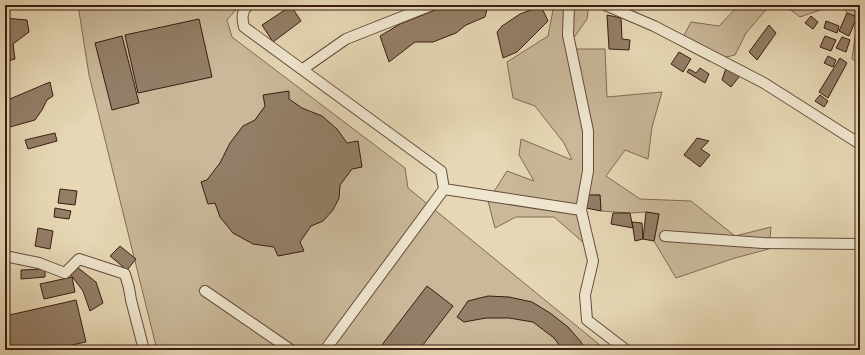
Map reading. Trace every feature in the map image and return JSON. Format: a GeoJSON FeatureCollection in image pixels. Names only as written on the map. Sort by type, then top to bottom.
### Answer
{"type":"FeatureCollection","features":[{"type":"Feature","properties":{"kind":"street"},"geometry":{"type":"LineString","coordinates":[[248,5],[244,8],[242,18],[244,27],[441,171],[444,188],[325,350]]}},
{"type":"Feature","properties":{"kind":"street"},"geometry":{"type":"LineString","coordinates":[[303,69],[346,39],[432,5]]}},
{"type":"Feature","properties":{"kind":"street"},"geometry":{"type":"LineString","coordinates":[[569,5],[568,35],[588,132],[588,171],[581,210],[593,261],[585,295],[587,320],[626,350]]}},
{"type":"Feature","properties":{"kind":"street"},"geometry":{"type":"LineString","coordinates":[[605,5],[654,26],[764,83],[860,144]]}},
{"type":"Feature","properties":{"kind":"street"},"geometry":{"type":"LineString","coordinates":[[444,188],[581,210]]}},
{"type":"Feature","properties":{"kind":"street"},"geometry":{"type":"LineString","coordinates":[[665,236],[763,243],[860,244]]}},
{"type":"Feature","properties":{"kind":"street"},"geometry":{"type":"LineString","coordinates":[[5,256],[40,263],[66,273],[79,259],[125,274],[129,288],[130,300],[144,350]]}},
{"type":"Feature","properties":{"kind":"street"},"geometry":{"type":"LineString","coordinates":[[205,291],[291,350]]}},
{"type":"Feature","properties":{"kind":"shaded area"},"geometry":{"type":"Polygon","coordinates":[[[78,5],[240,5],[227,20],[232,37],[405,168],[408,188],[606,350],[157,350],[89,75],[78,5]]]}},
{"type":"Feature","properties":{"kind":"shaded area"},"geometry":{"type":"Polygon","coordinates":[[[554,5],[589,5],[587,19],[566,49],[605,49],[607,97],[662,92],[652,127],[648,159],[625,150],[606,176],[640,199],[691,201],[735,236],[771,227],[769,249],[735,258],[676,278],[654,241],[659,214],[646,212],[630,213],[601,211],[600,195],[580,195],[584,243],[554,217],[516,217],[495,228],[488,201],[507,171],[534,181],[519,155],[521,139],[572,160],[564,143],[535,106],[513,98],[507,62],[548,36],[554,5]]]}},
{"type":"Feature","properties":{"kind":"shaded area"},"geometry":{"type":"Polygon","coordinates":[[[739,5],[770,5],[746,33],[735,55],[709,61],[679,45],[691,22],[719,26],[739,5]]]}},
{"type":"Feature","properties":{"kind":"shaded area"},"geometry":{"type":"Polygon","coordinates":[[[784,5],[827,5],[826,8],[800,17],[784,5]]]}},
{"type":"Feature","properties":{"kind":"shaded area"},"geometry":{"type":"Polygon","coordinates":[[[840,5],[860,5],[860,63],[852,59],[857,23],[840,5]]]}},
{"type":"Feature","properties":{"kind":"building"},"geometry":{"type":"Polygon","coordinates":[[[448,5],[488,5],[485,17],[466,25],[456,33],[433,42],[415,42],[389,62],[380,36],[400,24],[448,5]]]}},
{"type":"Feature","properties":{"kind":"building"},"geometry":{"type":"Polygon","coordinates":[[[291,6],[301,21],[273,42],[262,25],[291,6]]]}},
{"type":"Feature","properties":{"kind":"building"},"geometry":{"type":"Polygon","coordinates":[[[541,6],[548,21],[517,52],[503,58],[497,32],[502,26],[520,14],[541,6]]]}},
{"type":"Feature","properties":{"kind":"building"},"geometry":{"type":"Polygon","coordinates":[[[847,13],[857,17],[849,36],[839,31],[847,13]]]}},
{"type":"Feature","properties":{"kind":"building"},"geometry":{"type":"Polygon","coordinates":[[[607,15],[621,18],[622,39],[630,40],[629,50],[609,49],[607,15]]]}},
{"type":"Feature","properties":{"kind":"building"},"geometry":{"type":"Polygon","coordinates":[[[811,16],[818,22],[813,29],[805,23],[811,16]]]}},
{"type":"Feature","properties":{"kind":"building"},"geometry":{"type":"Polygon","coordinates":[[[5,18],[27,20],[29,32],[13,44],[15,59],[5,62],[5,18]]]}},
{"type":"Feature","properties":{"kind":"building"},"geometry":{"type":"Polygon","coordinates":[[[199,19],[212,77],[138,93],[125,35],[199,19]]]}},
{"type":"Feature","properties":{"kind":"building"},"geometry":{"type":"Polygon","coordinates":[[[826,21],[839,26],[837,33],[824,28],[826,21]]]}},
{"type":"Feature","properties":{"kind":"building"},"geometry":{"type":"Polygon","coordinates":[[[769,25],[776,33],[757,60],[749,52],[769,25]]]}},
{"type":"Feature","properties":{"kind":"building"},"geometry":{"type":"Polygon","coordinates":[[[122,36],[139,103],[112,110],[95,43],[122,36]]]}},
{"type":"Feature","properties":{"kind":"building"},"geometry":{"type":"Polygon","coordinates":[[[825,36],[836,40],[831,51],[820,47],[825,36]]]}},
{"type":"Feature","properties":{"kind":"building"},"geometry":{"type":"Polygon","coordinates":[[[842,37],[850,40],[846,52],[836,48],[842,37]]]}},
{"type":"Feature","properties":{"kind":"building"},"geometry":{"type":"Polygon","coordinates":[[[679,52],[691,59],[683,72],[671,64],[679,52]]]}},
{"type":"Feature","properties":{"kind":"building"},"geometry":{"type":"Polygon","coordinates":[[[828,56],[836,60],[833,67],[824,63],[828,56]]]}},
{"type":"Feature","properties":{"kind":"building"},"geometry":{"type":"Polygon","coordinates":[[[840,58],[847,63],[828,98],[819,92],[840,58]]]}},
{"type":"Feature","properties":{"kind":"building"},"geometry":{"type":"Polygon","coordinates":[[[727,65],[742,73],[731,87],[722,80],[727,65]]]}},
{"type":"Feature","properties":{"kind":"building"},"geometry":{"type":"Polygon","coordinates":[[[700,68],[709,74],[705,83],[687,72],[689,69],[696,73],[700,68]]]}},
{"type":"Feature","properties":{"kind":"building"},"geometry":{"type":"Polygon","coordinates":[[[50,82],[53,96],[47,100],[35,120],[10,127],[5,125],[5,101],[50,82]]]}},
{"type":"Feature","properties":{"kind":"building"},"geometry":{"type":"Polygon","coordinates":[[[289,91],[289,99],[302,108],[322,116],[337,129],[347,143],[358,141],[362,167],[352,169],[340,185],[339,198],[333,210],[323,221],[311,226],[300,242],[304,251],[278,256],[274,247],[253,244],[233,233],[220,217],[215,203],[208,204],[201,182],[207,180],[220,163],[230,143],[243,126],[255,120],[265,106],[263,95],[289,91]]]}},
{"type":"Feature","properties":{"kind":"building"},"geometry":{"type":"Polygon","coordinates":[[[820,95],[828,101],[824,107],[815,101],[820,95]]]}},
{"type":"Feature","properties":{"kind":"building"},"geometry":{"type":"Polygon","coordinates":[[[55,133],[57,141],[28,149],[25,140],[55,133]]]}},
{"type":"Feature","properties":{"kind":"building"},"geometry":{"type":"Polygon","coordinates":[[[697,138],[709,141],[701,149],[710,155],[700,167],[684,155],[697,138]]]}},
{"type":"Feature","properties":{"kind":"building"},"geometry":{"type":"Polygon","coordinates":[[[60,189],[77,191],[75,205],[58,203],[60,189]]]}},
{"type":"Feature","properties":{"kind":"building"},"geometry":{"type":"Polygon","coordinates":[[[580,195],[600,195],[601,211],[581,207],[580,195]]]}},
{"type":"Feature","properties":{"kind":"building"},"geometry":{"type":"Polygon","coordinates":[[[55,208],[71,211],[69,219],[54,217],[55,208]]]}},
{"type":"Feature","properties":{"kind":"building"},"geometry":{"type":"Polygon","coordinates":[[[646,212],[659,214],[654,241],[643,239],[646,212]]]}},
{"type":"Feature","properties":{"kind":"building"},"geometry":{"type":"Polygon","coordinates":[[[613,213],[630,213],[633,228],[611,224],[613,213]]]}},
{"type":"Feature","properties":{"kind":"building"},"geometry":{"type":"Polygon","coordinates":[[[632,222],[642,223],[643,239],[635,241],[632,222]]]}},
{"type":"Feature","properties":{"kind":"building"},"geometry":{"type":"Polygon","coordinates":[[[38,228],[53,231],[50,249],[35,246],[38,228]]]}},
{"type":"Feature","properties":{"kind":"building"},"geometry":{"type":"Polygon","coordinates":[[[120,246],[136,259],[127,270],[110,256],[120,246]]]}},
{"type":"Feature","properties":{"kind":"building"},"geometry":{"type":"Polygon","coordinates":[[[77,267],[96,282],[103,303],[90,311],[83,291],[71,275],[77,267]]]}},
{"type":"Feature","properties":{"kind":"building"},"geometry":{"type":"Polygon","coordinates":[[[45,269],[45,277],[21,279],[21,270],[45,269]]]}},
{"type":"Feature","properties":{"kind":"building"},"geometry":{"type":"Polygon","coordinates":[[[72,277],[75,292],[44,299],[40,284],[72,277]]]}},
{"type":"Feature","properties":{"kind":"building"},"geometry":{"type":"Polygon","coordinates":[[[427,286],[453,306],[419,350],[378,350],[427,286]]]}},
{"type":"Feature","properties":{"kind":"building"},"geometry":{"type":"Polygon","coordinates":[[[488,296],[509,297],[532,302],[550,313],[568,327],[581,342],[585,350],[563,350],[554,338],[533,322],[509,318],[486,318],[464,322],[457,317],[468,301],[488,296]]]}},
{"type":"Feature","properties":{"kind":"building"},"geometry":{"type":"Polygon","coordinates":[[[76,300],[86,342],[48,350],[5,350],[5,316],[76,300]]]}}]}
